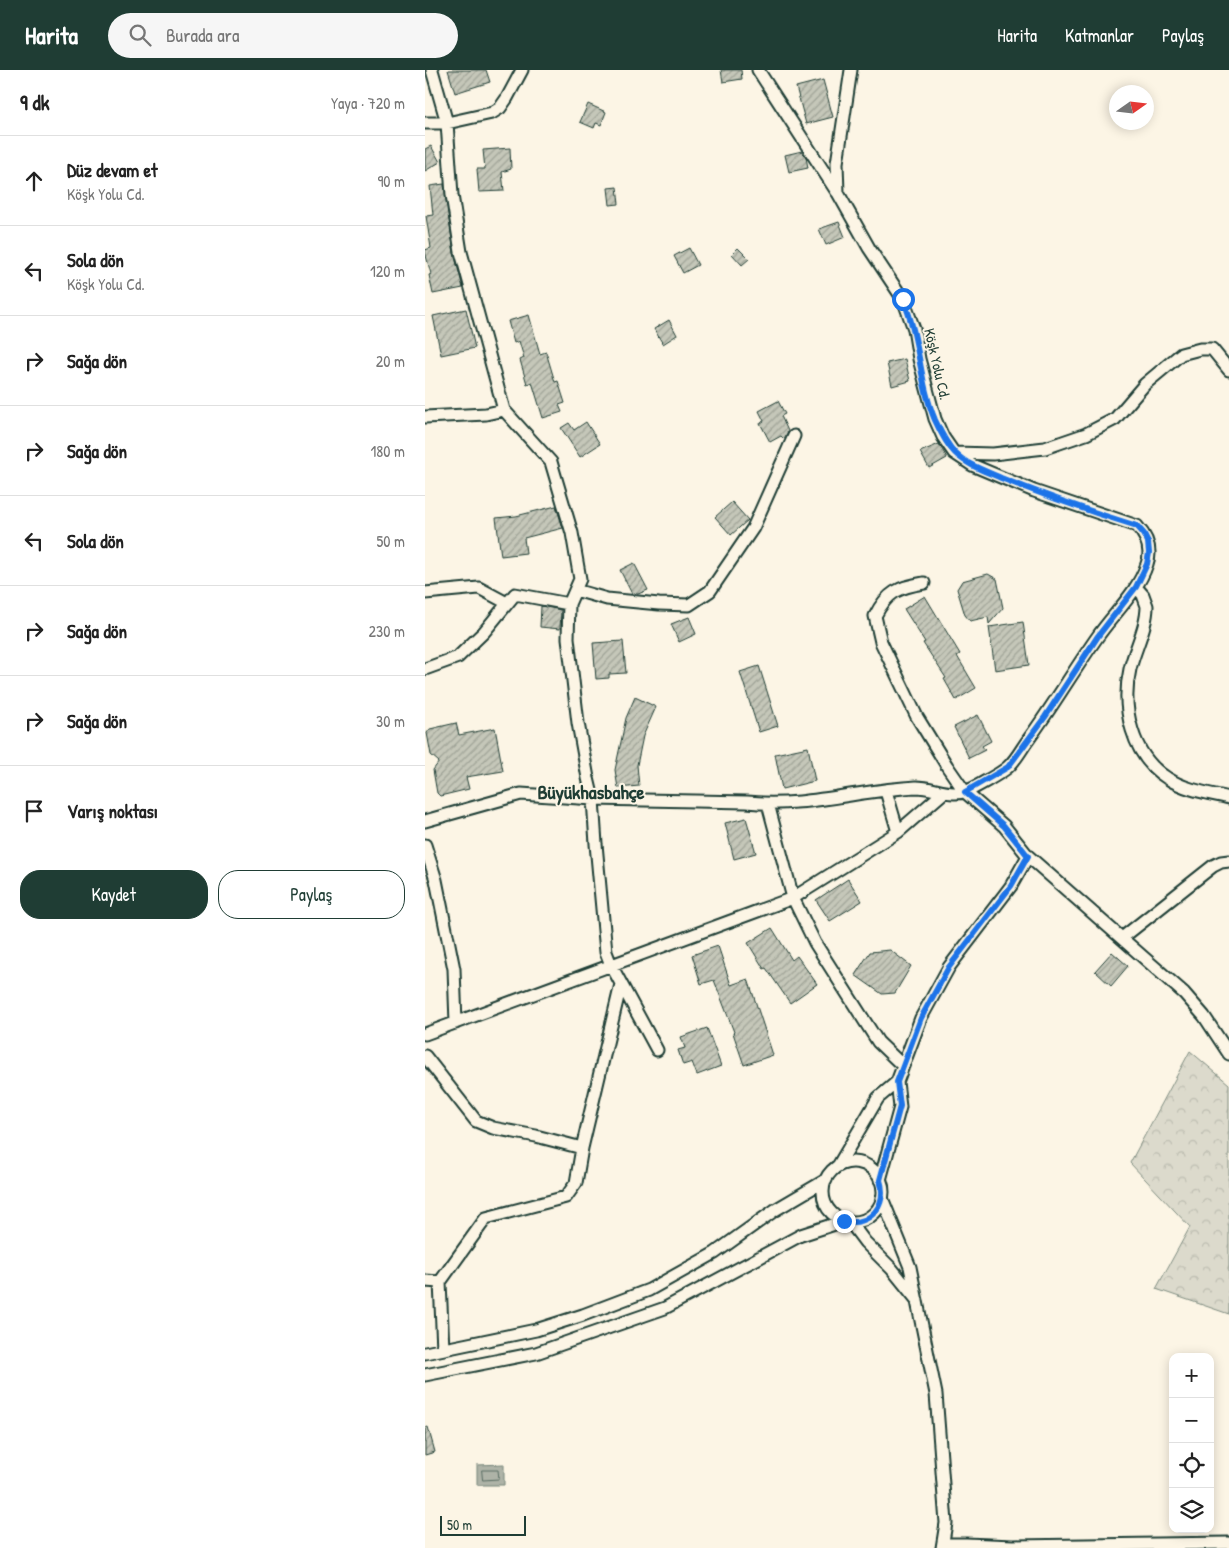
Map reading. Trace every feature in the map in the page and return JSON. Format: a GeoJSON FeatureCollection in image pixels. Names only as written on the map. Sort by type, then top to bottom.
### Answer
{"type":"FeatureCollection","features":[{"type":"Feature","properties":{"kind":"street"},"geometry":{"type":"LineString","coordinates":[[432,70],[447,124],[452,194],[461,252],[504,410],[551,462],[572,533],[580,579],[569,604],[568,638],[572,678],[593,799],[606,952],[611,965],[657,1050]]}},
{"type":"Feature","properties":{"kind":"street"},"geometry":{"type":"LineString","coordinates":[[425,123],[447,124],[492,113],[500,108],[507,98],[522,70]]}},
{"type":"Feature","properties":{"kind":"street"},"geometry":{"type":"LineString","coordinates":[[758,70],[838,193]]}},
{"type":"Feature","properties":{"kind":"street","name":"Köşk Yolu Cd."},"geometry":{"type":"LineString","coordinates":[[851,70],[837,163],[838,193],[869,248],[903,299],[914,329],[919,359],[935,419],[943,437],[954,452],[972,465],[1034,491],[1137,526],[1148,542],[1149,553],[1147,564],[1136,587]]}},
{"type":"Feature","properties":{"kind":"street"},"geometry":{"type":"LineString","coordinates":[[954,452],[993,454],[1045,448],[1086,434],[1115,420],[1145,384],[1181,354],[1200,349],[1212,349],[1225,359],[1229,370]]}},
{"type":"Feature","properties":{"kind":"street"},"geometry":{"type":"LineString","coordinates":[[425,417],[486,414],[504,410]]}},
{"type":"Feature","properties":{"kind":"street"},"geometry":{"type":"LineString","coordinates":[[575,590],[607,599],[689,605],[711,591],[753,528],[794,436]]}},
{"type":"Feature","properties":{"kind":"street"},"geometry":{"type":"LineString","coordinates":[[924,583],[895,591],[882,602],[875,616],[881,642],[917,716],[947,766],[965,792],[1004,826],[1028,856],[1184,993],[1204,1016],[1229,1054]]}},
{"type":"Feature","properties":{"kind":"street"},"geometry":{"type":"LineString","coordinates":[[425,821],[521,794],[593,799],[768,804],[805,803],[919,787],[943,793],[965,792],[1008,767],[1045,717],[1098,636],[1136,587],[1143,595],[1147,612],[1127,685],[1129,719],[1134,735],[1143,753],[1153,766],[1167,778],[1185,787],[1229,798]]}},
{"type":"Feature","properties":{"kind":"street"},"geometry":{"type":"LineString","coordinates":[[425,594],[479,588],[507,603]]}},
{"type":"Feature","properties":{"kind":"street"},"geometry":{"type":"LineString","coordinates":[[425,669],[458,657],[484,632],[515,594],[569,604]]}},
{"type":"Feature","properties":{"kind":"street"},"geometry":{"type":"LineString","coordinates":[[886,791],[898,832]]}},
{"type":"Feature","properties":{"kind":"street"},"geometry":{"type":"LineString","coordinates":[[425,1034],[793,898],[898,832],[943,793]]}},
{"type":"Feature","properties":{"kind":"street"},"geometry":{"type":"LineString","coordinates":[[768,804],[793,898],[815,943],[878,1042],[903,1066]]}},
{"type":"Feature","properties":{"kind":"street"},"geometry":{"type":"LineString","coordinates":[[425,845],[436,880],[455,969],[456,1022]]}},
{"type":"Feature","properties":{"kind":"street"},"geometry":{"type":"LineString","coordinates":[[880,1180],[900,1106],[897,1082],[921,1018],[949,967],[1011,886],[1028,856]]}},
{"type":"Feature","properties":{"kind":"street"},"geometry":{"type":"LineString","coordinates":[[1122,938],[1213,866],[1229,861]]}},
{"type":"Feature","properties":{"kind":"street"},"geometry":{"type":"LineString","coordinates":[[443,1349],[440,1282],[486,1218],[566,1197],[576,1183],[582,1148],[621,984]]}},
{"type":"Feature","properties":{"kind":"street"},"geometry":{"type":"LineString","coordinates":[[425,1056],[476,1121],[493,1128],[536,1136],[582,1148]]}},
{"type":"Feature","properties":{"kind":"street"},"geometry":{"type":"LineString","coordinates":[[838,1166],[850,1162],[862,1164],[873,1170],[880,1180],[883,1192],[882,1198],[877,1210],[868,1218],[856,1222],[847,1221],[833,1214],[826,1204],[823,1192],[829,1174],[838,1166],[877,1098],[897,1082]]}},
{"type":"Feature","properties":{"kind":"street"},"geometry":{"type":"LineString","coordinates":[[425,1353],[536,1330],[583,1315],[649,1290],[715,1253],[775,1210],[826,1180]]}},
{"type":"Feature","properties":{"kind":"street"},"geometry":{"type":"LineString","coordinates":[[882,1198],[911,1267],[936,1394],[946,1522],[942,1546],[966,1544],[1013,1547],[1229,1543]]}},
{"type":"Feature","properties":{"kind":"street"},"geometry":{"type":"LineString","coordinates":[[847,1221],[865,1242],[893,1269],[919,1303]]}},
{"type":"Feature","properties":{"kind":"street"},"geometry":{"type":"LineString","coordinates":[[425,1375],[536,1353],[665,1308],[801,1235],[847,1221]]}},
{"type":"Feature","properties":{"kind":"street"},"geometry":{"type":"LineString","coordinates":[[425,1280],[440,1282]]}},
{"type":"Feature","properties":{"kind":"green space"},"geometry":{"type":"Polygon","coordinates":[[[1190,1051],[1229,1084],[1229,1314],[1156,1289],[1190,1227],[1130,1163],[1190,1051]]]}},
{"type":"Feature","properties":{"kind":"water"},"geometry":{"type":"Polygon","coordinates":[[[504,1464],[504,1485],[477,1485],[477,1465],[504,1464]]]}},
{"type":"Feature","properties":{"kind":"building"},"geometry":{"type":"Polygon","coordinates":[[[448,70],[486,70],[490,82],[455,93],[448,70]]]}},
{"type":"Feature","properties":{"kind":"building"},"geometry":{"type":"Polygon","coordinates":[[[721,70],[741,70],[742,79],[723,82],[721,70]]]}},
{"type":"Feature","properties":{"kind":"building"},"geometry":{"type":"Polygon","coordinates":[[[823,80],[833,117],[806,124],[796,87],[823,80]]]}},
{"type":"Feature","properties":{"kind":"building"},"geometry":{"type":"Polygon","coordinates":[[[588,104],[606,112],[601,125],[596,123],[594,128],[580,122],[588,104]]]}},
{"type":"Feature","properties":{"kind":"building"},"geometry":{"type":"Polygon","coordinates":[[[431,146],[440,162],[425,171],[425,149],[431,146]]]}},
{"type":"Feature","properties":{"kind":"building"},"geometry":{"type":"Polygon","coordinates":[[[510,148],[511,169],[502,172],[504,191],[479,192],[477,169],[485,169],[483,150],[510,148]]]}},
{"type":"Feature","properties":{"kind":"building"},"geometry":{"type":"Polygon","coordinates":[[[802,151],[806,157],[808,168],[789,172],[785,155],[802,151]]]}},
{"type":"Feature","properties":{"kind":"building"},"geometry":{"type":"Polygon","coordinates":[[[444,184],[454,253],[463,288],[433,294],[429,275],[431,274],[425,252],[425,250],[431,248],[426,216],[433,215],[430,186],[444,184]]]}},
{"type":"Feature","properties":{"kind":"building"},"geometry":{"type":"Polygon","coordinates":[[[617,187],[619,204],[610,205],[608,188],[617,187]]]}},
{"type":"Feature","properties":{"kind":"building"},"geometry":{"type":"Polygon","coordinates":[[[839,222],[845,237],[826,245],[819,229],[839,222]]]}},
{"type":"Feature","properties":{"kind":"building"},"geometry":{"type":"Polygon","coordinates":[[[689,248],[698,265],[683,273],[674,256],[689,248]]]}},
{"type":"Feature","properties":{"kind":"building"},"geometry":{"type":"Polygon","coordinates":[[[738,248],[749,259],[742,265],[732,254],[738,248]]]}},
{"type":"Feature","properties":{"kind":"building"},"geometry":{"type":"Polygon","coordinates":[[[466,309],[475,348],[441,355],[433,316],[466,309]]]}},
{"type":"Feature","properties":{"kind":"building"},"geometry":{"type":"Polygon","coordinates":[[[529,315],[540,354],[546,352],[555,382],[558,381],[565,403],[559,405],[562,412],[543,418],[532,382],[527,384],[520,360],[524,358],[519,341],[514,343],[508,321],[529,315]]]}},
{"type":"Feature","properties":{"kind":"building"},"geometry":{"type":"Polygon","coordinates":[[[669,320],[677,335],[663,344],[654,329],[669,320]]]}},
{"type":"Feature","properties":{"kind":"building"},"geometry":{"type":"Polygon","coordinates":[[[905,359],[910,381],[892,386],[887,363],[905,359]]]}},
{"type":"Feature","properties":{"kind":"building"},"geometry":{"type":"Polygon","coordinates":[[[778,401],[785,414],[781,416],[788,431],[784,439],[781,436],[770,442],[760,423],[764,421],[759,411],[778,401]]]}},
{"type":"Feature","properties":{"kind":"building"},"geometry":{"type":"Polygon","coordinates":[[[586,422],[600,444],[580,457],[561,428],[569,423],[574,430],[586,422]]]}},
{"type":"Feature","properties":{"kind":"building"},"geometry":{"type":"Polygon","coordinates":[[[939,444],[947,458],[929,468],[920,452],[939,444]]]}},
{"type":"Feature","properties":{"kind":"building"},"geometry":{"type":"Polygon","coordinates":[[[732,502],[748,520],[731,535],[715,517],[732,502]]]}},
{"type":"Feature","properties":{"kind":"building"},"geometry":{"type":"Polygon","coordinates":[[[556,506],[563,528],[524,538],[526,553],[501,556],[496,518],[516,516],[556,506]]]}},
{"type":"Feature","properties":{"kind":"building"},"geometry":{"type":"Polygon","coordinates":[[[634,563],[648,590],[638,594],[632,594],[620,570],[634,563]]]}},
{"type":"Feature","properties":{"kind":"building"},"geometry":{"type":"Polygon","coordinates":[[[988,574],[997,579],[1003,608],[989,624],[988,617],[970,621],[965,615],[957,589],[962,581],[988,574]]]}},
{"type":"Feature","properties":{"kind":"building"},"geometry":{"type":"Polygon","coordinates":[[[925,596],[960,654],[957,656],[976,688],[956,700],[944,679],[946,678],[904,609],[925,596]]]}},
{"type":"Feature","properties":{"kind":"building"},"geometry":{"type":"Polygon","coordinates":[[[541,606],[561,610],[560,629],[540,627],[541,606]]]}},
{"type":"Feature","properties":{"kind":"building"},"geometry":{"type":"Polygon","coordinates":[[[689,617],[696,634],[679,642],[671,624],[689,617]]]}},
{"type":"Feature","properties":{"kind":"building"},"geometry":{"type":"Polygon","coordinates":[[[1023,622],[1029,665],[995,670],[989,627],[1023,622]]]}},
{"type":"Feature","properties":{"kind":"building"},"geometry":{"type":"Polygon","coordinates":[[[623,641],[626,673],[609,674],[609,678],[596,679],[593,643],[623,641]]]}},
{"type":"Feature","properties":{"kind":"building"},"geometry":{"type":"Polygon","coordinates":[[[759,666],[778,726],[759,732],[740,672],[759,666]]]}},
{"type":"Feature","properties":{"kind":"building"},"geometry":{"type":"Polygon","coordinates":[[[635,697],[656,707],[643,736],[637,765],[639,786],[618,788],[615,770],[626,718],[635,697]]]}},
{"type":"Feature","properties":{"kind":"building"},"geometry":{"type":"Polygon","coordinates":[[[978,715],[991,741],[982,746],[985,750],[969,758],[954,727],[978,715]]]}},
{"type":"Feature","properties":{"kind":"building"},"geometry":{"type":"Polygon","coordinates":[[[456,723],[459,735],[495,728],[503,771],[466,777],[469,789],[440,796],[437,793],[433,770],[439,762],[431,755],[427,733],[430,729],[456,723]]]}},
{"type":"Feature","properties":{"kind":"building"},"geometry":{"type":"Polygon","coordinates":[[[808,747],[815,781],[782,789],[775,754],[808,747]]]}},
{"type":"Feature","properties":{"kind":"building"},"geometry":{"type":"Polygon","coordinates":[[[746,818],[756,853],[734,859],[725,823],[746,818]]]}},
{"type":"Feature","properties":{"kind":"building"},"geometry":{"type":"Polygon","coordinates":[[[848,879],[862,901],[830,921],[816,900],[848,879]]]}},
{"type":"Feature","properties":{"kind":"building"},"geometry":{"type":"Polygon","coordinates":[[[772,928],[792,960],[797,956],[817,984],[790,1003],[766,968],[764,969],[748,943],[772,928]]]}},
{"type":"Feature","properties":{"kind":"building"},"geometry":{"type":"Polygon","coordinates":[[[718,946],[731,985],[748,979],[773,1055],[744,1065],[734,1032],[714,980],[701,984],[692,955],[718,946]]]}},
{"type":"Feature","properties":{"kind":"building"},"geometry":{"type":"Polygon","coordinates":[[[890,950],[911,966],[895,993],[882,994],[855,975],[870,952],[890,950]]]}},
{"type":"Feature","properties":{"kind":"building"},"geometry":{"type":"Polygon","coordinates":[[[1112,952],[1128,966],[1111,986],[1095,971],[1112,952]]]}},
{"type":"Feature","properties":{"kind":"building"},"geometry":{"type":"Polygon","coordinates":[[[707,1028],[721,1066],[697,1075],[692,1062],[683,1065],[678,1050],[685,1048],[681,1037],[707,1028]]]}},
{"type":"Feature","properties":{"kind":"building"},"geometry":{"type":"Polygon","coordinates":[[[428,1427],[435,1452],[425,1455],[425,1428],[428,1427]]]}},
{"type":"Feature","properties":{"kind":"district","name":"Büyükhasbahçe"},"geometry":{"type":"Point","coordinates":[591,792]}},
{"type":"Feature","properties":{"kind":"route"},"geometry":{"type":"LineString","coordinates":[[844,1221],[862,1221],[877,1210],[883,1192],[880,1180],[900,1106],[897,1082],[921,1018],[949,967],[1011,886],[1028,856],[1004,826],[965,792],[1008,767],[1045,717],[1098,636],[1136,587],[1147,564],[1149,553],[1148,542],[1137,526],[1034,491],[972,465],[954,452],[943,437],[935,419],[919,359],[910,314],[903,299]]}}]}
